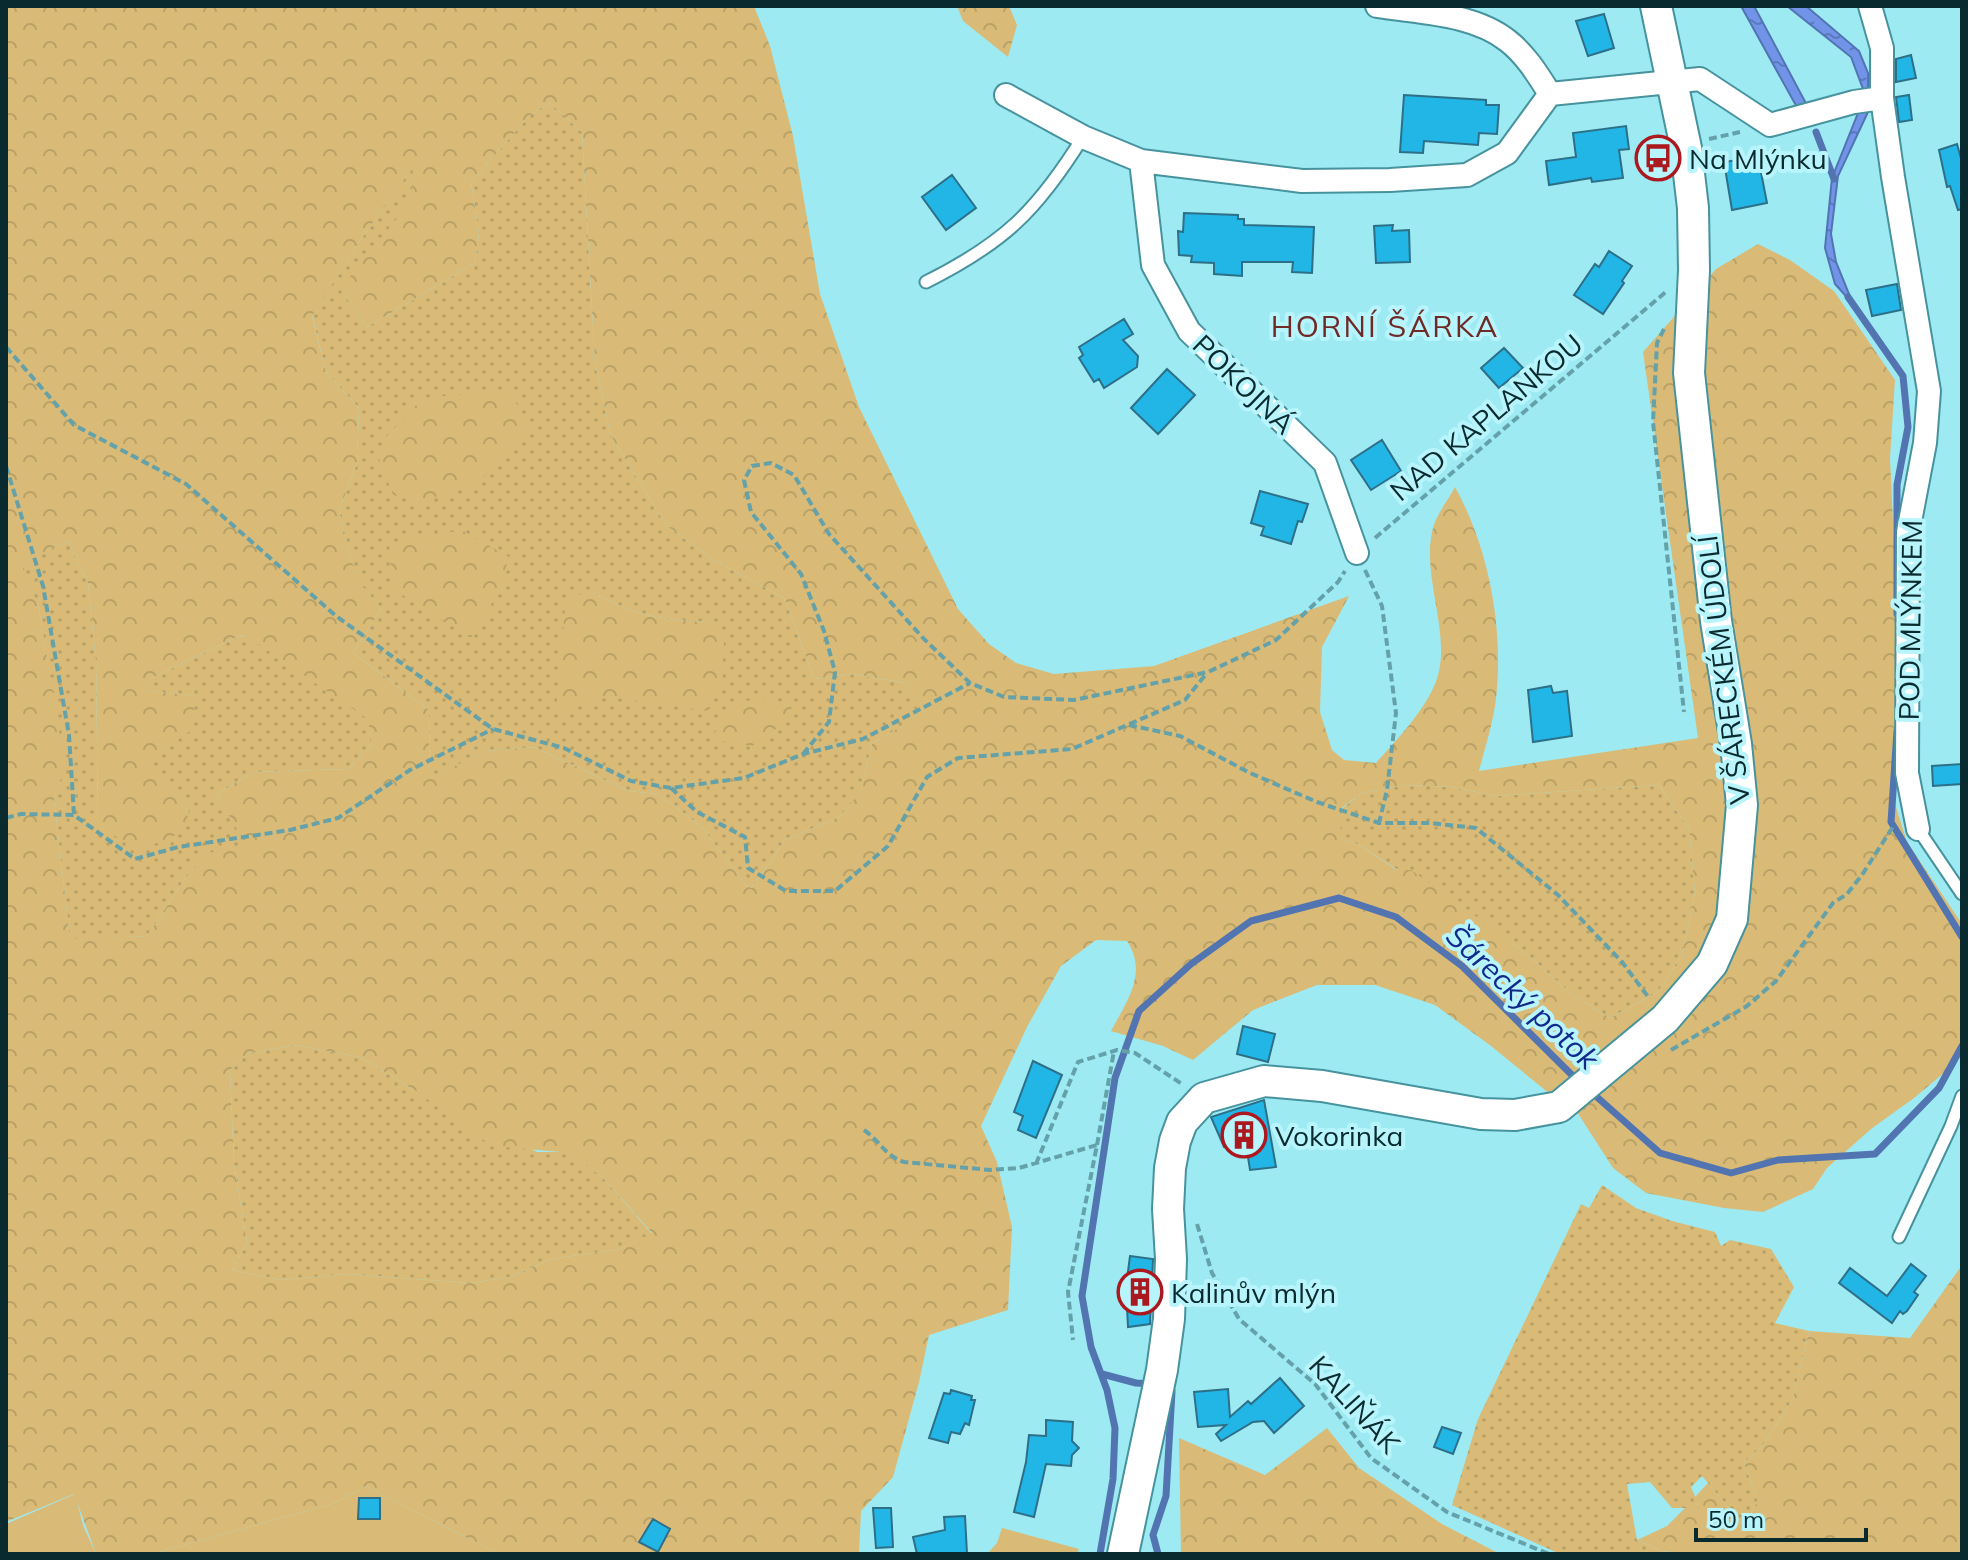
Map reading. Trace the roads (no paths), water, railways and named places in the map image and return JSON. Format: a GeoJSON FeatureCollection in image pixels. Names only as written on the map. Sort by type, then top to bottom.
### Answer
{"type":"FeatureCollection","features":[{"type":"Feature","properties":{"kind":"street"},"geometry":{"type":"LineString","coordinates":[[1377,6],[1468,21],[1507,39],[1532,66],[1550,94]]}},
{"type":"Feature","properties":{"kind":"street","name":"V ŠÁRECKÉM ÚDOLÍ"},"geometry":{"type":"LineString","coordinates":[[1123,1554],[1160,1382],[1169,1319],[1170,1168],[1182,1122],[1204,1098],[1264,1081],[1322,1086],[1481,1114],[1515,1115],[1559,1107],[1665,1019],[1712,964],[1732,919],[1742,805],[1736,744],[1716,621],[1689,373],[1694,270],[1693,208],[1686,148],[1656,6]]}},
{"type":"Feature","properties":{"kind":"street","name":"POD MLÝNKEM"},"geometry":{"type":"LineString","coordinates":[[1870,6],[1882,48],[1870,99],[1893,177],[1929,391],[1925,443],[1908,532],[1908,825]]}},
{"type":"Feature","properties":{"kind":"street"},"geometry":{"type":"LineString","coordinates":[[1006,95],[1083,137],[1141,161],[1302,181],[1467,175],[1507,153],[1550,94],[1700,79],[1770,125],[1870,99]]}},
{"type":"Feature","properties":{"kind":"street","name":"POKOJNÁ"},"geometry":{"type":"LineString","coordinates":[[1141,161],[1153,265],[1189,331],[1325,463],[1357,553]]}},
{"type":"Feature","properties":{"kind":"lane"},"geometry":{"type":"LineString","coordinates":[[926,282],[969,260],[1018,224],[1057,179],[1083,137]]}},
{"type":"Feature","properties":{"kind":"lane","name":"POD MLÝNKEM"},"geometry":{"type":"LineString","coordinates":[[1908,825],[1962,894]]}},
{"type":"Feature","properties":{"kind":"lane"},"geometry":{"type":"LineString","coordinates":[[1899,1237],[1962,1096]]}},
{"type":"Feature","properties":{"kind":"water"},"geometry":{"type":"Polygon","coordinates":[[[1741,6],[1754,6],[1809,109],[1799,111],[1741,6]]]}},
{"type":"Feature","properties":{"kind":"water"},"geometry":{"type":"Polygon","coordinates":[[[1787,6],[1806,6],[1859,51],[1868,73],[1868,112],[1838,176],[1831,234],[1836,262],[1853,304],[1835,284],[1825,248],[1832,178],[1860,108],[1863,89],[1851,57],[1787,6]]]}},
{"type":"Feature","properties":{"kind":"waterway","name":"Šárecký potok"},"geometry":{"type":"LineString","coordinates":[[1816,132],[1834,179]]}},
{"type":"Feature","properties":{"kind":"waterway","name":"Šárecký potok"},"geometry":{"type":"LineString","coordinates":[[1848,297],[1903,376],[1908,427],[1897,485],[1897,614]]}},
{"type":"Feature","properties":{"kind":"waterway","name":"Šárecký potok"},"geometry":{"type":"LineString","coordinates":[[1897,731],[1891,822],[1962,937]]}},
{"type":"Feature","properties":{"kind":"waterway","name":"Šárecký potok"},"geometry":{"type":"LineString","coordinates":[[1100,1554],[1113,1479],[1115,1428],[1107,1390],[1091,1347],[1082,1296],[1115,1078],[1139,1011],[1191,964],[1251,921],[1339,898],[1396,917],[1462,966],[1579,1082]]}},
{"type":"Feature","properties":{"kind":"waterway","name":"Šárecký potok"},"geometry":{"type":"LineString","coordinates":[[1589,1090],[1660,1153],[1731,1173],[1778,1160],[1875,1154],[1939,1088],[1962,1046]]}},
{"type":"Feature","properties":{"kind":"waterway"},"geometry":{"type":"LineString","coordinates":[[1102,1374],[1153,1384]]}},
{"type":"Feature","properties":{"kind":"waterway"},"geometry":{"type":"LineString","coordinates":[[1158,1554],[1153,1535],[1166,1496],[1172,1391]]}},
{"type":"Feature","properties":{"kind":"place","name":"Na Mlýnku"},"geometry":{"type":"Point","coordinates":[1658,158]}},
{"type":"Feature","properties":{"kind":"place","name":"Vokorinka"},"geometry":{"type":"Point","coordinates":[1244,1135]}},
{"type":"Feature","properties":{"kind":"place","name":"Kalinův mlýn"},"geometry":{"type":"Point","coordinates":[1140,1292]}},
{"type":"Feature","properties":{"kind":"district","name":"HORNÍ ŠÁRKA"},"geometry":{"type":"Point","coordinates":[1385,326]}}]}
